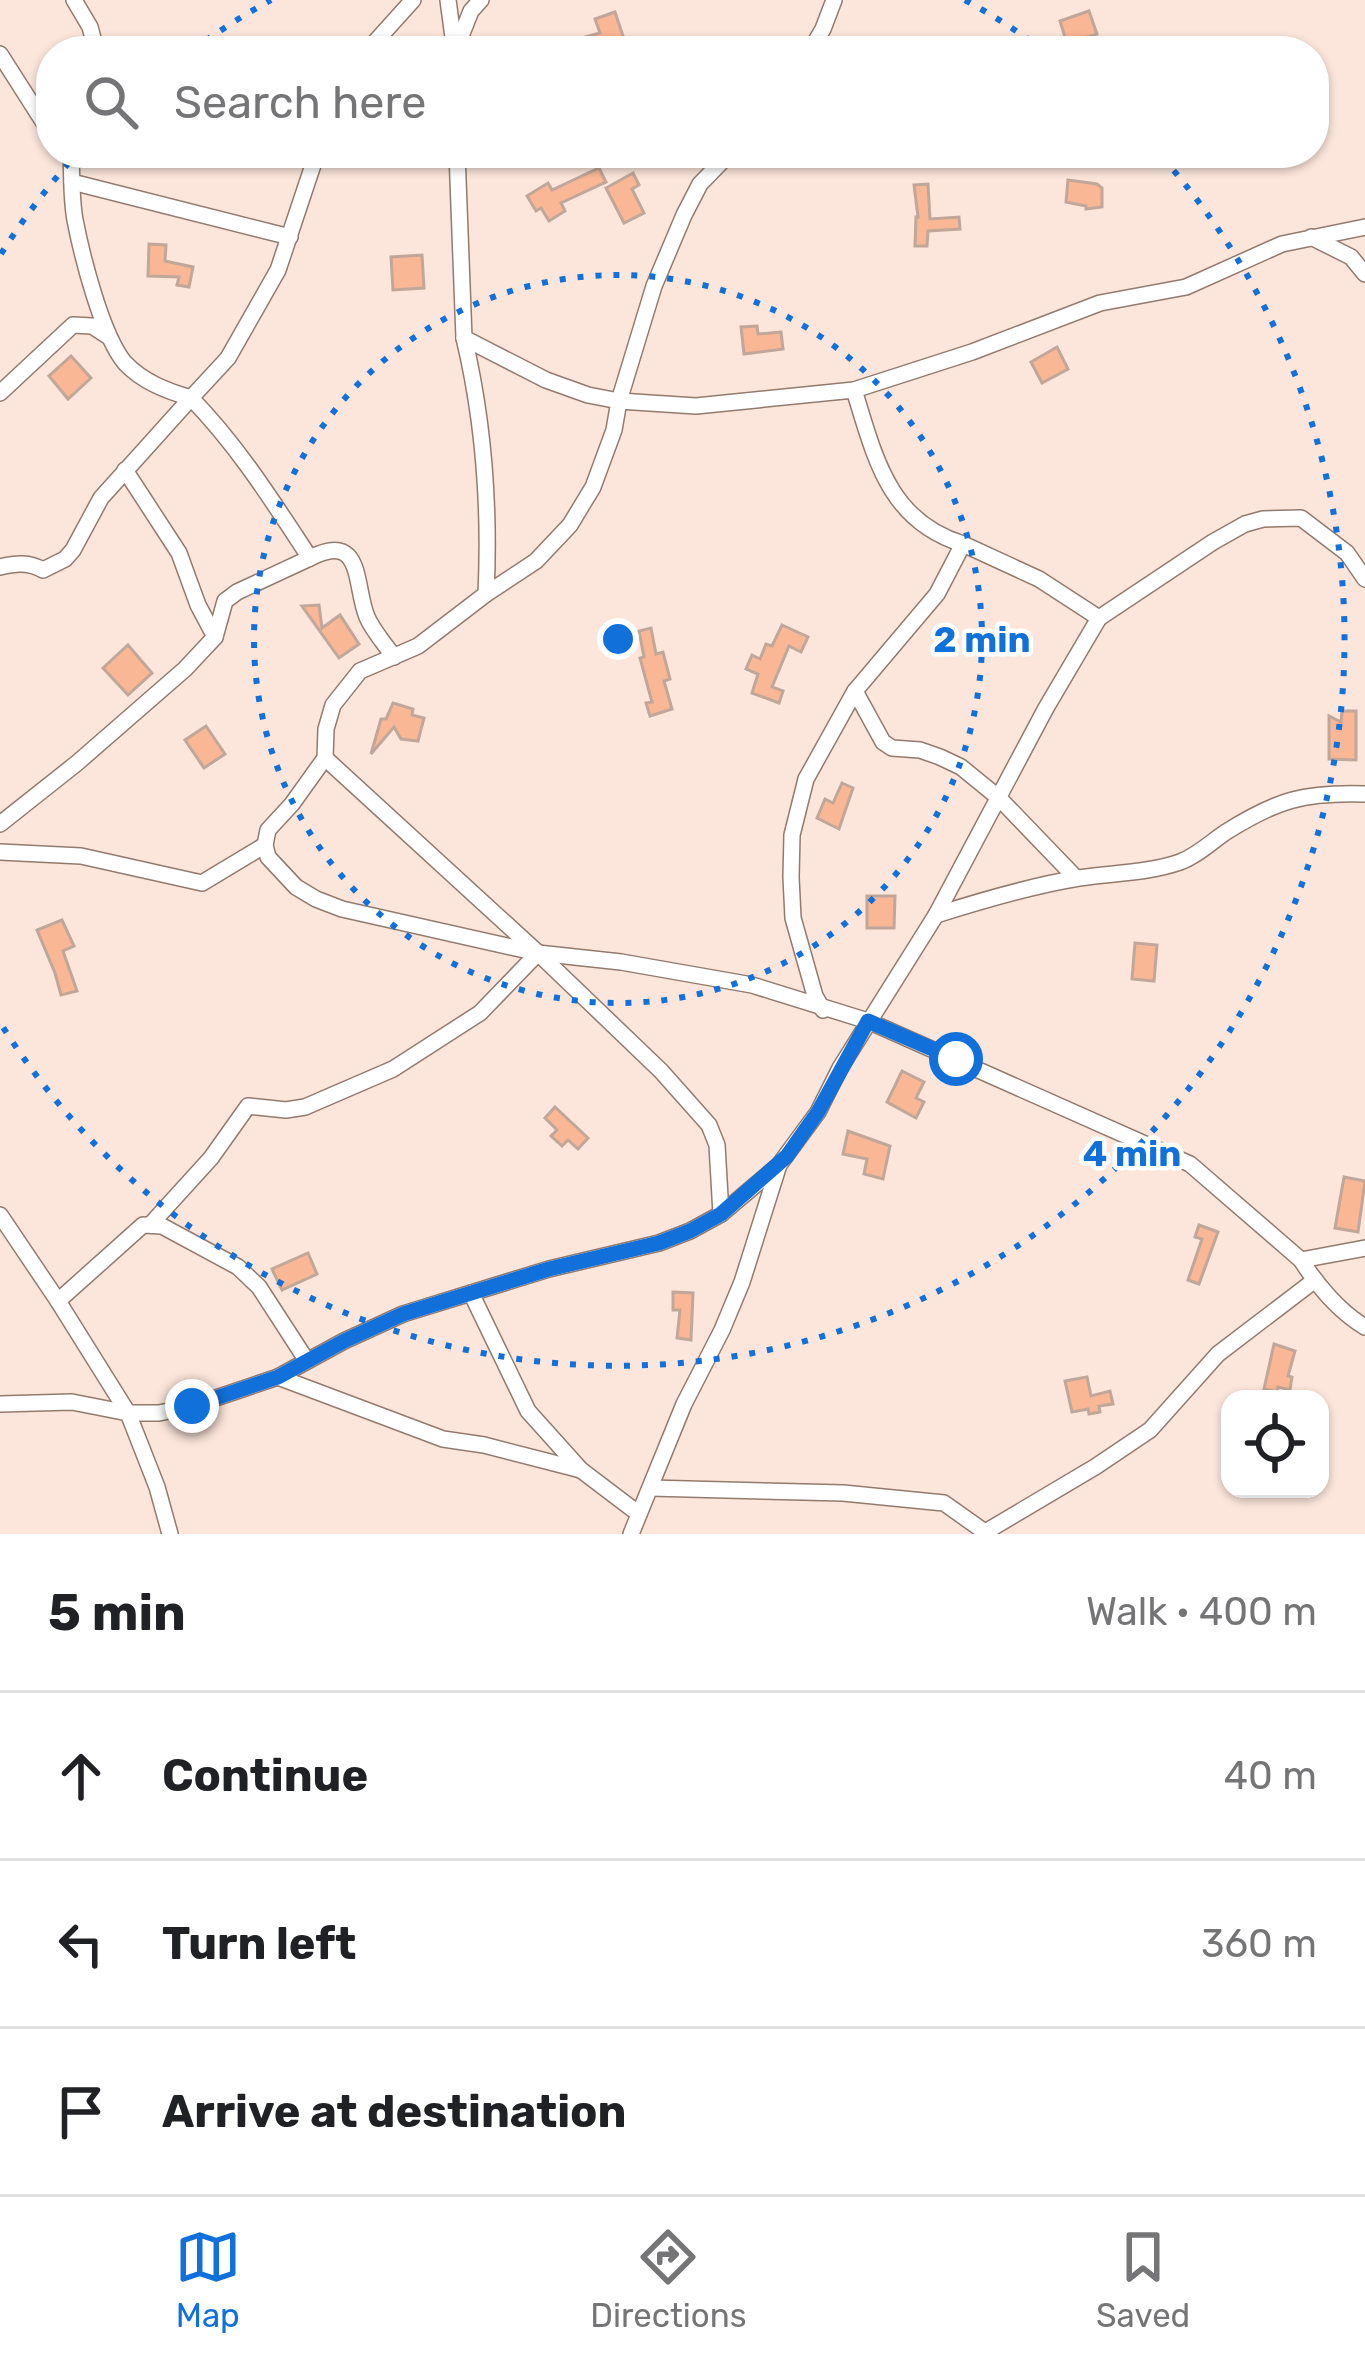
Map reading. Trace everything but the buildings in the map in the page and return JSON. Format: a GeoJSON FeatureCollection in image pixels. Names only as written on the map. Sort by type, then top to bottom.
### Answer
{"type":"FeatureCollection","features":[{"type":"Feature","properties":{"kind":"street"},"geometry":{"type":"LineString","coordinates":[[74,0],[92,36]]}},
{"type":"Feature","properties":{"kind":"street"},"geometry":{"type":"LineString","coordinates":[[381,36],[413,0]]}},
{"type":"Feature","properties":{"kind":"street"},"geometry":{"type":"LineString","coordinates":[[448,0],[453,36]]}},
{"type":"Feature","properties":{"kind":"street"},"geometry":{"type":"LineString","coordinates":[[461,36],[471,11],[482,0]]}},
{"type":"Feature","properties":{"kind":"street"},"geometry":{"type":"LineString","coordinates":[[819,36],[834,0]]}},
{"type":"Feature","properties":{"kind":"street"},"geometry":{"type":"LineString","coordinates":[[0,55],[36,111]]}},
{"type":"Feature","properties":{"kind":"street"},"geometry":{"type":"LineString","coordinates":[[70,168],[75,218],[109,337],[124,362],[166,391],[191,398],[220,427],[310,558]]}},
{"type":"Feature","properties":{"kind":"street"},"geometry":{"type":"LineString","coordinates":[[82,168],[290,237]]}},
{"type":"Feature","properties":{"kind":"street"},"geometry":{"type":"LineString","coordinates":[[0,567],[32,564],[43,570],[65,560],[101,498],[227,358],[278,270],[312,168]]}},
{"type":"Feature","properties":{"kind":"street"},"geometry":{"type":"LineString","coordinates":[[458,168],[464,338],[485,473],[487,594]]}},
{"type":"Feature","properties":{"kind":"street"},"geometry":{"type":"LineString","coordinates":[[715,168],[700,184],[654,286],[614,430],[577,516],[536,561],[418,646],[360,671],[333,705],[325,758],[268,830],[268,856],[296,887],[342,909],[538,953],[752,985],[868,1021],[1190,1164],[1301,1260],[1365,1328]]}},
{"type":"Feature","properties":{"kind":"street"},"geometry":{"type":"LineString","coordinates":[[464,338],[546,380],[619,400],[696,406],[854,390],[1100,303],[1186,287],[1282,244],[1365,227]]}},
{"type":"Feature","properties":{"kind":"street"},"geometry":{"type":"LineString","coordinates":[[1311,237],[1351,257],[1365,274]]}},
{"type":"Feature","properties":{"kind":"street"},"geometry":{"type":"LineString","coordinates":[[0,393],[73,325],[92,326],[109,337]]}},
{"type":"Feature","properties":{"kind":"street"},"geometry":{"type":"LineString","coordinates":[[854,390],[876,460],[909,514],[938,536],[1039,579],[1100,618]]}},
{"type":"Feature","properties":{"kind":"street"},"geometry":{"type":"LineString","coordinates":[[125,470],[179,553],[215,637]]}},
{"type":"Feature","properties":{"kind":"street"},"geometry":{"type":"LineString","coordinates":[[0,1404],[72,1402],[159,1414],[192,1406],[278,1377],[403,1314],[549,1269],[659,1243],[721,1214],[779,1165],[818,1112],[868,1021],[936,915],[1046,708],[1100,618],[1214,542],[1263,519],[1301,518],[1347,553],[1365,579]]}},
{"type":"Feature","properties":{"kind":"street"},"geometry":{"type":"LineString","coordinates":[[824,1010],[815,996],[794,918],[790,877],[792,835],[806,779],[855,692],[937,594],[963,544]]}},
{"type":"Feature","properties":{"kind":"street"},"geometry":{"type":"LineString","coordinates":[[0,824],[185,669],[215,637],[225,601],[310,558],[333,550],[353,562],[368,621],[394,657]]}},
{"type":"Feature","properties":{"kind":"street"},"geometry":{"type":"LineString","coordinates":[[855,692],[883,742],[892,748],[920,750],[961,767],[999,797],[1076,878]]}},
{"type":"Feature","properties":{"kind":"street"},"geometry":{"type":"LineString","coordinates":[[325,758],[538,953],[710,1125],[717,1145],[721,1214]]}},
{"type":"Feature","properties":{"kind":"street"},"geometry":{"type":"LineString","coordinates":[[936,915],[1076,878],[1175,864],[1264,809],[1298,797],[1365,794]]}},
{"type":"Feature","properties":{"kind":"street"},"geometry":{"type":"LineString","coordinates":[[0,852],[81,856],[202,883],[265,844]]}},
{"type":"Feature","properties":{"kind":"street"},"geometry":{"type":"LineString","coordinates":[[152,1224],[212,1158],[248,1106],[305,1107],[393,1069],[480,1013],[538,953]]}},
{"type":"Feature","properties":{"kind":"street"},"geometry":{"type":"LineString","coordinates":[[631,1534],[684,1404],[742,1282],[779,1165]]}},
{"type":"Feature","properties":{"kind":"street"},"geometry":{"type":"LineString","coordinates":[[0,1216],[128,1413],[170,1534]]}},
{"type":"Feature","properties":{"kind":"street"},"geometry":{"type":"LineString","coordinates":[[58,1301],[143,1225],[152,1224],[238,1268],[259,1287],[307,1361]]}},
{"type":"Feature","properties":{"kind":"street"},"geometry":{"type":"LineString","coordinates":[[1301,1260],[1365,1247]]}},
{"type":"Feature","properties":{"kind":"street"},"geometry":{"type":"LineString","coordinates":[[650,1488],[843,1493],[944,1503],[984,1533],[1150,1430],[1218,1354],[1315,1280]]}},
{"type":"Feature","properties":{"kind":"street"},"geometry":{"type":"LineString","coordinates":[[471,1293],[520,1399],[581,1470],[639,1514]]}},
{"type":"Feature","properties":{"kind":"street"},"geometry":{"type":"LineString","coordinates":[[278,1377],[443,1439],[581,1470]]}},
{"type":"Feature","properties":{"kind":"route"},"geometry":{"type":"LineString","coordinates":[[192,1406],[278,1377],[403,1314],[549,1269],[659,1243],[721,1214],[787,1156],[818,1112],[868,1021],[956,1059]]}}]}
